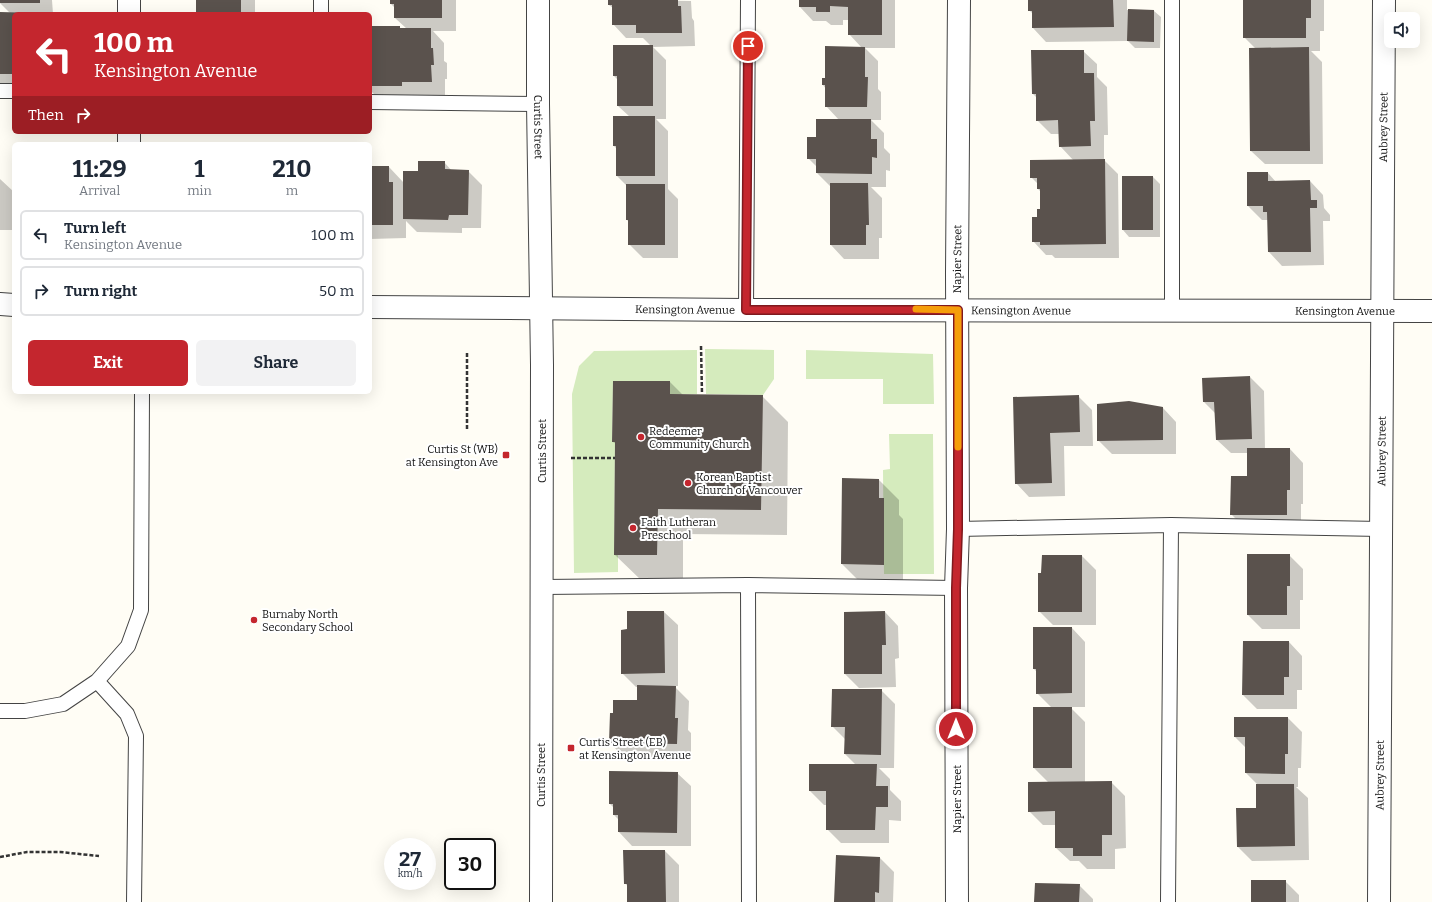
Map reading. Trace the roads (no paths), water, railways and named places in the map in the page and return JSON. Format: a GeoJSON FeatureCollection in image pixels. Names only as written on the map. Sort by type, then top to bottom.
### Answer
{"type":"FeatureCollection","features":[{"type":"Feature","properties":{"kind":"street"},"geometry":{"type":"LineString","coordinates":[[129,0],[129,12]]}},
{"type":"Feature","properties":{"kind":"street","name":"Curtis Street"},"geometry":{"type":"LineString","coordinates":[[538,0],[542,587],[541,902]]}},
{"type":"Feature","properties":{"kind":"street","name":"Napier Street"},"geometry":{"type":"LineString","coordinates":[[957,902],[956,588],[958,529],[959,0]]}},
{"type":"Feature","properties":{"kind":"street","name":"Aubrey Street"},"geometry":{"type":"LineString","coordinates":[[1380,902],[1384,0]]}},
{"type":"Feature","properties":{"kind":"street"},"geometry":{"type":"LineString","coordinates":[[0,304],[12,304]]}},
{"type":"Feature","properties":{"kind":"street","name":"Kensington Avenue"},"geometry":{"type":"LineString","coordinates":[[372,306],[746,310],[1432,311]]}},
{"type":"Feature","properties":{"kind":"lane"},"geometry":{"type":"LineString","coordinates":[[321,0],[321,12]]}},
{"type":"Feature","properties":{"kind":"lane"},"geometry":{"type":"LineString","coordinates":[[746,310],[748,0]]}},
{"type":"Feature","properties":{"kind":"lane"},"geometry":{"type":"LineString","coordinates":[[1172,0],[1172,310]]}},
{"type":"Feature","properties":{"kind":"lane"},"geometry":{"type":"LineString","coordinates":[[0,91],[12,91]]}},
{"type":"Feature","properties":{"kind":"lane"},"geometry":{"type":"LineString","coordinates":[[372,102],[538,104]]}},
{"type":"Feature","properties":{"kind":"lane"},"geometry":{"type":"LineString","coordinates":[[0,711],[25,711],[63,704],[97,681],[128,646],[141,610],[142,394]]}},
{"type":"Feature","properties":{"kind":"lane"},"geometry":{"type":"LineString","coordinates":[[1168,902],[1171,525]]}},
{"type":"Feature","properties":{"kind":"lane"},"geometry":{"type":"LineString","coordinates":[[958,529],[1171,525],[1381,529]]}},
{"type":"Feature","properties":{"kind":"lane"},"geometry":{"type":"LineString","coordinates":[[542,587],[748,585],[956,588]]}},
{"type":"Feature","properties":{"kind":"lane"},"geometry":{"type":"LineString","coordinates":[[748,585],[749,902]]}},
{"type":"Feature","properties":{"kind":"lane"},"geometry":{"type":"LineString","coordinates":[[97,681],[127,714],[136,736],[134,902]]}},
{"type":"Feature","properties":{"kind":"place","name":"Redeemer Community Church"},"geometry":{"type":"Point","coordinates":[641,437]}},
{"type":"Feature","properties":{"kind":"place","name":"Curtis St (WB) at Kensington Ave"},"geometry":{"type":"Point","coordinates":[506,455]}},
{"type":"Feature","properties":{"kind":"place","name":"Korean Baptist Church of Vancouver"},"geometry":{"type":"Point","coordinates":[688,483]}},
{"type":"Feature","properties":{"kind":"place","name":"Faith Lutheran Preschool"},"geometry":{"type":"Point","coordinates":[633,528]}},
{"type":"Feature","properties":{"kind":"place","name":"Burnaby North Secondary School"},"geometry":{"type":"Point","coordinates":[254,620]}},
{"type":"Feature","properties":{"kind":"place","name":"Curtis Street (EB) at Kensington Avenue"},"geometry":{"type":"Point","coordinates":[571,748]}}]}
